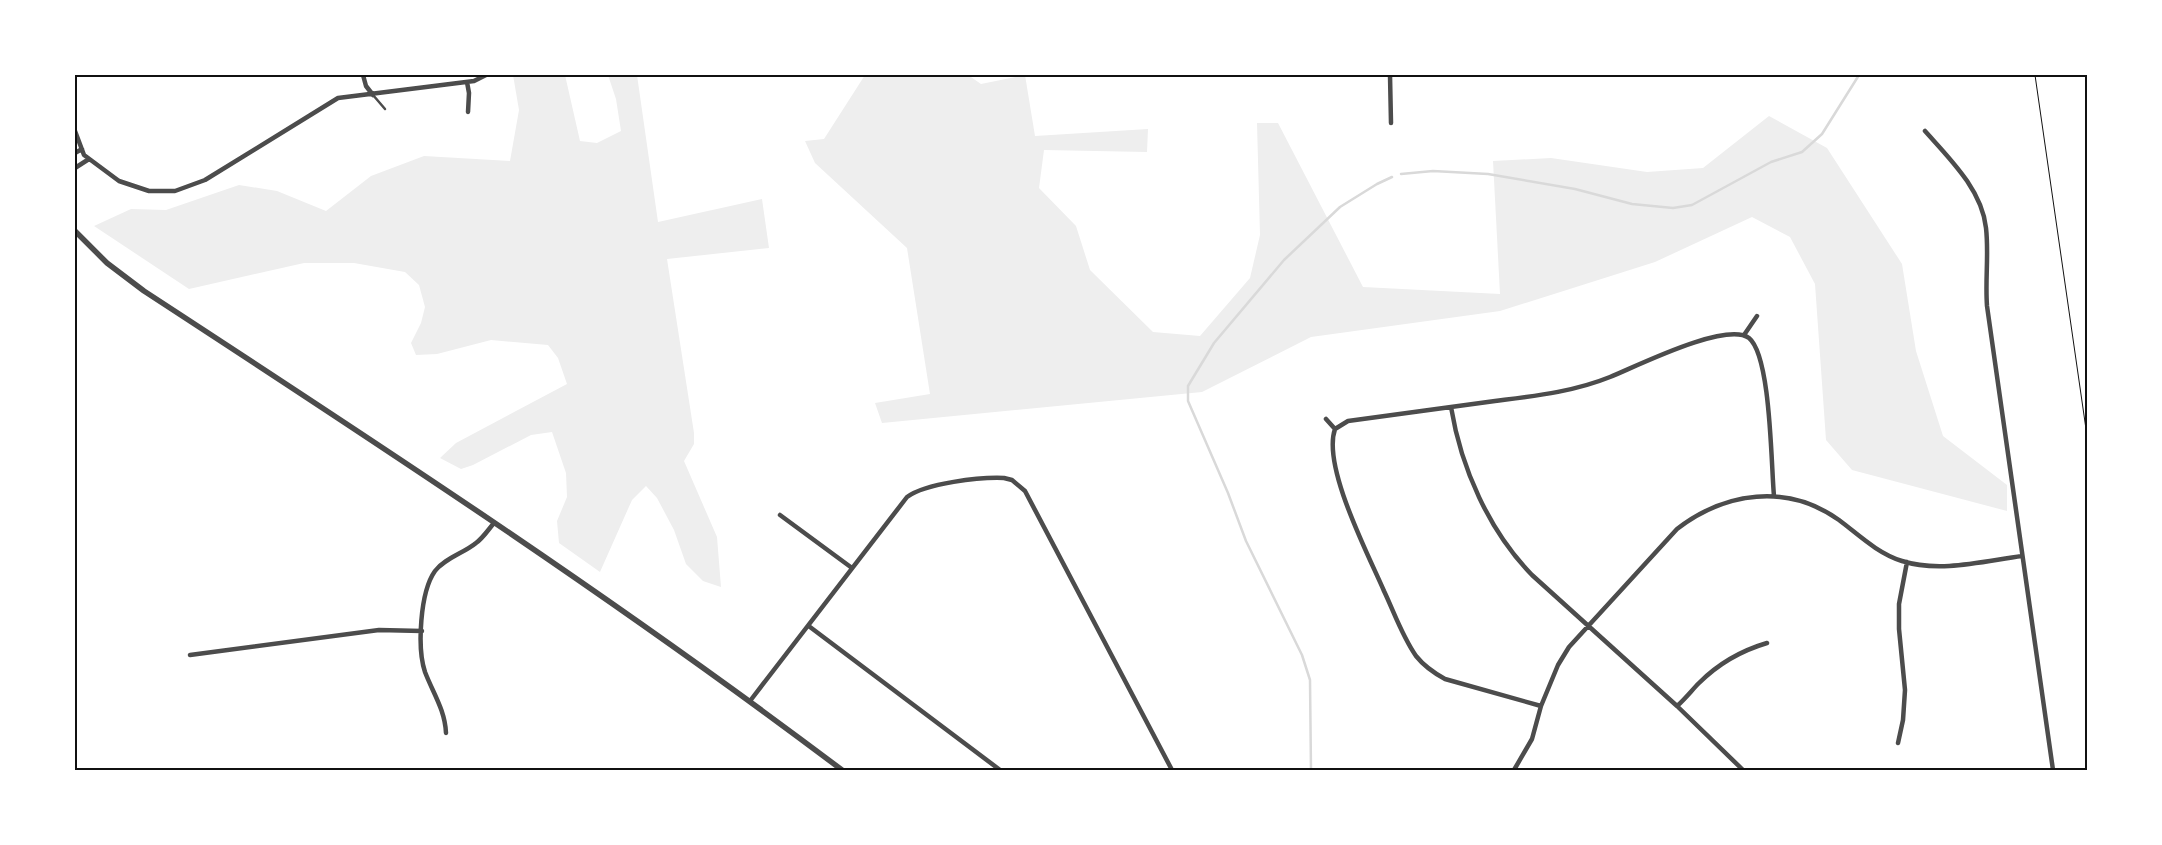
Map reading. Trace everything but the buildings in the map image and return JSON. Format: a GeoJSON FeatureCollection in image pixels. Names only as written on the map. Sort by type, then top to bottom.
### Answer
{"type":"FeatureCollection","features":[{"type":"Feature","properties":{"kind":"street"},"geometry":{"type":"LineString","coordinates":[[363,75],[366,86],[373,94]]}},
{"type":"Feature","properties":{"kind":"street"},"geometry":{"type":"LineString","coordinates":[[75,131],[87,157],[119,181],[149,191],[175,191],[205,180],[338,98],[474,81],[486,75]]}},
{"type":"Feature","properties":{"kind":"street"},"geometry":{"type":"LineString","coordinates":[[1390,75],[1391,123]]}},
{"type":"Feature","properties":{"kind":"street"},"geometry":{"type":"LineString","coordinates":[[467,82],[469,93],[468,112]]}},
{"type":"Feature","properties":{"kind":"street"},"geometry":{"type":"LineString","coordinates":[[1925,131],[1968,183],[1981,205],[1984,217],[1987,240],[1987,306],[2053,770]]}},
{"type":"Feature","properties":{"kind":"street"},"geometry":{"type":"LineString","coordinates":[[75,153],[82,149]]}},
{"type":"Feature","properties":{"kind":"street"},"geometry":{"type":"LineString","coordinates":[[75,168],[87,157]]}},
{"type":"Feature","properties":{"kind":"street"},"geometry":{"type":"LineString","coordinates":[[76,234],[107,263],[144,290],[291,385],[494,523],[750,701],[842,770]]}},
{"type":"Feature","properties":{"kind":"street"},"geometry":{"type":"LineString","coordinates":[[1744,335],[1757,316]]}},
{"type":"Feature","properties":{"kind":"street"},"geometry":{"type":"LineString","coordinates":[[1335,429],[1348,421],[1570,390],[1609,378],[1659,355],[1684,346],[1726,334],[1744,335],[1756,346],[1764,379],[1774,496]]}},
{"type":"Feature","properties":{"kind":"street"},"geometry":{"type":"LineString","coordinates":[[1451,407],[1462,455],[1488,514],[1499,534],[1525,567],[1587,626],[1677,706],[1743,770]]}},
{"type":"Feature","properties":{"kind":"street"},"geometry":{"type":"LineString","coordinates":[[1326,419],[1335,429],[1333,444],[1339,481],[1346,505],[1416,656],[1434,673],[1445,679],[1541,706]]}},
{"type":"Feature","properties":{"kind":"street"},"geometry":{"type":"LineString","coordinates":[[750,701],[810,627],[852,568],[900,506],[914,492],[939,485],[986,478],[1004,478],[1012,480],[1025,491],[1172,770]]}},
{"type":"Feature","properties":{"kind":"street"},"geometry":{"type":"LineString","coordinates":[[1514,770],[1532,739],[1541,706],[1558,665],[1568,647],[1669,537],[1688,521],[1707,509],[1728,501],[1752,497],[1774,496],[1803,502],[1827,513],[1877,550],[1919,565],[1952,566],[2022,556]]}},
{"type":"Feature","properties":{"kind":"street"},"geometry":{"type":"LineString","coordinates":[[780,515],[852,568]]}},
{"type":"Feature","properties":{"kind":"street"},"geometry":{"type":"LineString","coordinates":[[446,732],[445,718],[424,670],[422,631],[424,594],[435,571],[445,562],[476,544],[494,523]]}},
{"type":"Feature","properties":{"kind":"street"},"geometry":{"type":"LineString","coordinates":[[1898,743],[1903,720],[1905,690],[1899,635],[1899,604],[1907,562]]}},
{"type":"Feature","properties":{"kind":"street"},"geometry":{"type":"LineString","coordinates":[[810,627],[1000,770]]}},
{"type":"Feature","properties":{"kind":"street"},"geometry":{"type":"LineString","coordinates":[[190,655],[379,630],[422,631]]}},
{"type":"Feature","properties":{"kind":"street"},"geometry":{"type":"LineString","coordinates":[[1677,706],[1708,674],[1726,660],[1746,649],[1767,643]]}},
{"type":"Feature","properties":{"kind":"lane"},"geometry":{"type":"LineString","coordinates":[[373,94],[386,109]]}},
{"type":"Feature","properties":{"kind":"path"},"geometry":{"type":"LineString","coordinates":[[2036,75],[2087,436]]}},
{"type":"Feature","properties":{"kind":"shaded area"},"geometry":{"type":"Polygon","coordinates":[[[513,75],[565,75],[580,141],[597,143],[621,131],[616,99],[608,75],[637,75],[658,222],[762,199],[769,248],[667,259],[694,433],[694,444],[684,461],[717,537],[721,587],[703,581],[686,564],[674,530],[657,498],[646,486],[632,500],[600,572],[559,543],[557,521],[567,497],[566,473],[552,432],[531,435],[473,465],[461,469],[440,458],[456,443],[567,384],[558,358],[548,345],[491,340],[437,354],[416,355],[411,343],[421,323],[425,307],[419,285],[405,272],[354,263],[304,263],[189,289],[94,226],[131,209],[166,210],[239,185],[277,191],[326,211],[371,176],[424,156],[510,161],[519,110],[513,75]]]}},
{"type":"Feature","properties":{"kind":"shaded area"},"geometry":{"type":"Polygon","coordinates":[[[865,75],[968,75],[981,84],[1025,75],[1035,136],[1148,129],[1147,152],[1044,150],[1039,188],[1076,226],[1090,270],[1153,332],[1200,336],[1250,278],[1260,235],[1257,123],[1278,123],[1363,287],[1500,294],[1493,161],[1551,158],[1647,172],[1703,168],[1769,116],[1827,148],[1902,264],[1916,351],[1943,436],[2007,485],[2007,511],[1852,470],[1826,440],[1815,284],[1790,237],[1752,217],[1655,262],[1500,311],[1311,337],[1202,392],[882,423],[875,403],[930,394],[907,248],[815,163],[805,141],[824,139],[865,75]]]}},
{"type":"Feature","properties":{"kind":"waterway"},"geometry":{"type":"LineString","coordinates":[[1401,174],[1433,171],[1488,174],[1575,189],[1632,204],[1673,208],[1692,205],[1771,162],[1802,152],[1822,134],[1859,75]]}},
{"type":"Feature","properties":{"kind":"waterway"},"geometry":{"type":"LineString","coordinates":[[1311,770],[1310,680],[1302,655],[1246,541],[1228,493],[1188,401],[1188,386],[1214,343],[1284,260],[1340,207],[1392,177]]}}]}
